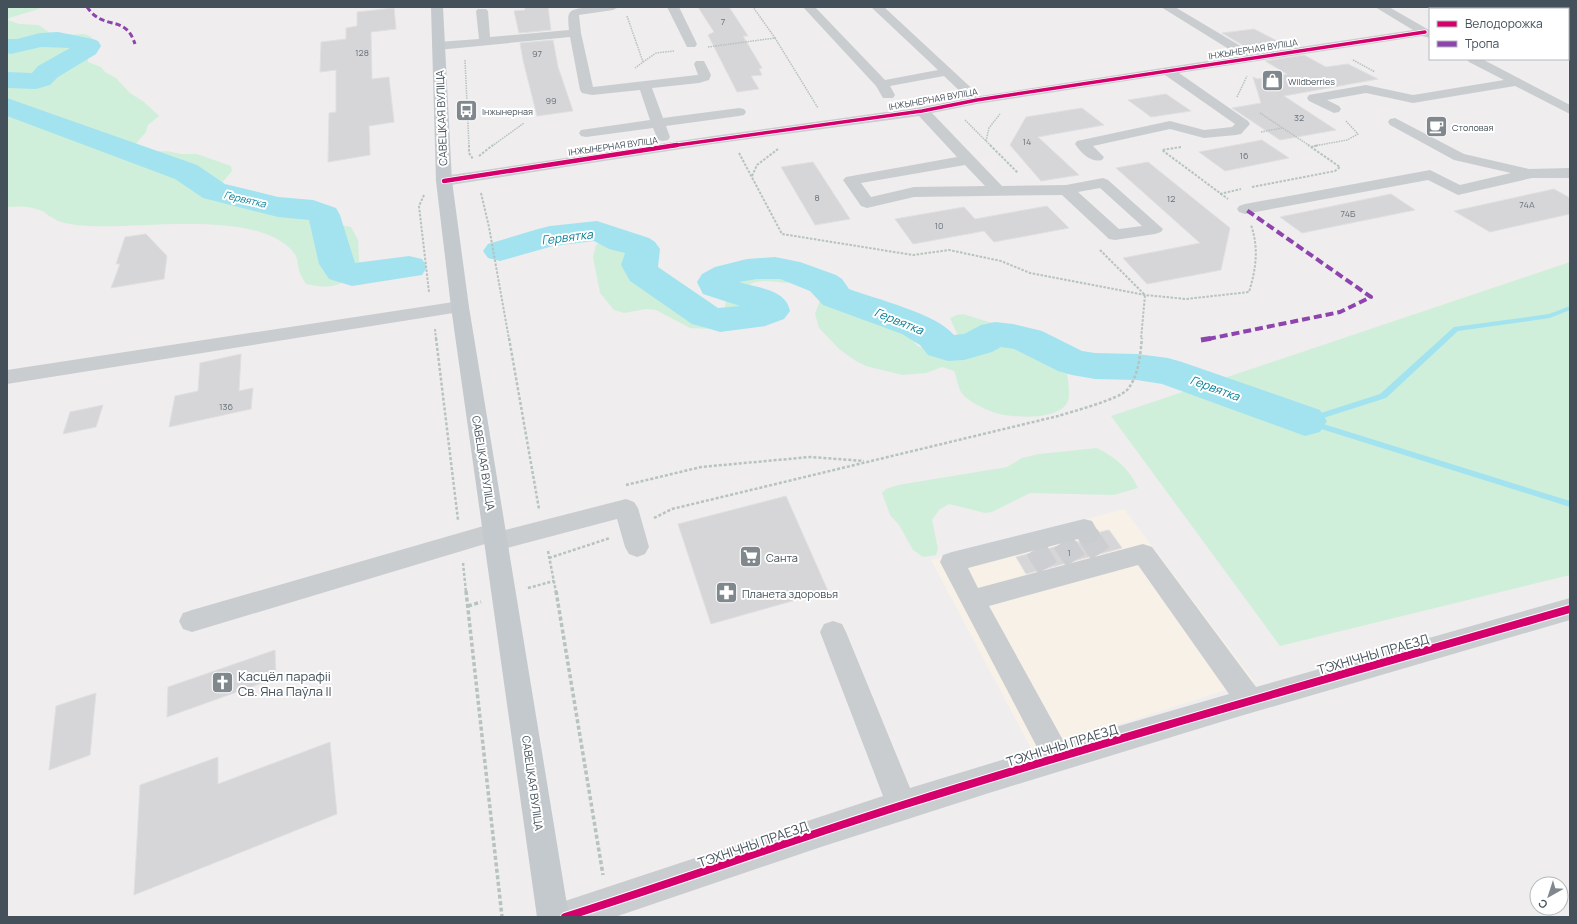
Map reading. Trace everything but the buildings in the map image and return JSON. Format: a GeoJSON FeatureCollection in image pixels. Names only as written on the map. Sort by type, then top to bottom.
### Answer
{"type":"FeatureCollection","features":[{"type":"Feature","properties":{"kind":"main road","name":"САВЕЦКАЯ ВУЛІЦА"},"geometry":{"type":"LineString","coordinates":[[437,7],[444,181],[460,307],[553,917]]}},
{"type":"Feature","properties":{"kind":"street"},"geometry":{"type":"LineString","coordinates":[[613,7],[576,12],[573,14],[575,34],[587,90],[592,91],[645,86],[704,77],[705,75],[700,64]]}},
{"type":"Feature","properties":{"kind":"street"},"geometry":{"type":"LineString","coordinates":[[673,7],[691,44]]}},
{"type":"Feature","properties":{"kind":"street"},"geometry":{"type":"LineString","coordinates":[[809,7],[885,89],[948,72]]}},
{"type":"Feature","properties":{"kind":"street"},"geometry":{"type":"LineString","coordinates":[[878,7],[977,100]]}},
{"type":"Feature","properties":{"kind":"street"},"geometry":{"type":"LineString","coordinates":[[1167,7],[1252,58]]}},
{"type":"Feature","properties":{"kind":"street"},"geometry":{"type":"LineString","coordinates":[[1382,7],[1427,34]]}},
{"type":"Feature","properties":{"kind":"street"},"geometry":{"type":"LineString","coordinates":[[482,11],[485,42]]}},
{"type":"Feature","properties":{"kind":"street"},"geometry":{"type":"LineString","coordinates":[[438,46],[575,34]]}},
{"type":"Feature","properties":{"kind":"street","name":"ІНЖЫНЕРНАЯ ВУЛІЦА"},"geometry":{"type":"LineString","coordinates":[[444,181],[714,140],[922,111],[977,100],[1252,58],[1427,34]]}},
{"type":"Feature","properties":{"kind":"street"},"geometry":{"type":"LineString","coordinates":[[1475,60],[1570,110]]}},
{"type":"Feature","properties":{"kind":"street"},"geometry":{"type":"LineString","coordinates":[[1097,157],[1082,144],[1170,125],[1204,134],[1236,131],[1243,124],[1166,71]]}},
{"type":"Feature","properties":{"kind":"street"},"geometry":{"type":"LineString","coordinates":[[1334,109],[1314,98],[1366,89],[1413,99],[1516,82]]}},
{"type":"Feature","properties":{"kind":"street"},"geometry":{"type":"LineString","coordinates":[[645,86],[667,147]]}},
{"type":"Feature","properties":{"kind":"street"},"geometry":{"type":"LineString","coordinates":[[922,111],[998,191]]}},
{"type":"Feature","properties":{"kind":"street"},"geometry":{"type":"LineString","coordinates":[[586,133],[739,112]]}},
{"type":"Feature","properties":{"kind":"street"},"geometry":{"type":"LineString","coordinates":[[1396,122],[1459,157],[1491,166],[1532,173],[1570,173]]}},
{"type":"Feature","properties":{"kind":"street"},"geometry":{"type":"LineString","coordinates":[[968,160],[851,180],[867,203],[914,192],[1066,190],[1103,183],[1155,229],[1115,235],[1066,190]]}},
{"type":"Feature","properties":{"kind":"street"},"geometry":{"type":"LineString","coordinates":[[1245,209],[1430,175],[1458,190],[1532,173]]}},
{"type":"Feature","properties":{"kind":"street"},"geometry":{"type":"LineString","coordinates":[[7,377],[460,307]]}},
{"type":"Feature","properties":{"kind":"street"},"geometry":{"type":"LineString","coordinates":[[192,621],[460,542],[543,530],[626,508],[634,537]]}},
{"type":"Feature","properties":{"kind":"street"},"geometry":{"type":"LineString","coordinates":[[1057,757],[952,562],[1034,545],[1061,538],[1084,528],[1088,535]]}},
{"type":"Feature","properties":{"kind":"street"},"geometry":{"type":"LineString","coordinates":[[972,600],[1052,574],[1092,563],[1143,554],[1250,701]]}},
{"type":"Feature","properties":{"kind":"street","name":"ТЭХНІЧНЫ ПРАЕЗД"},"geometry":{"type":"LineString","coordinates":[[565,917],[608,904],[902,805],[1057,757],[1570,609]]}},
{"type":"Feature","properties":{"kind":"street"},"geometry":{"type":"LineString","coordinates":[[833,632],[902,805]]}},
{"type":"Feature","properties":{"kind":"path"},"geometry":{"type":"LineString","coordinates":[[753,7],[775,38],[820,112]]}},
{"type":"Feature","properties":{"kind":"path"},"geometry":{"type":"LineString","coordinates":[[627,14],[643,62]]}},
{"type":"Feature","properties":{"kind":"path"},"geometry":{"type":"LineString","coordinates":[[703,47],[775,38]]}},
{"type":"Feature","properties":{"kind":"path"},"geometry":{"type":"LineString","coordinates":[[464,44],[469,153],[474,160],[524,123]]}},
{"type":"Feature","properties":{"kind":"path"},"geometry":{"type":"LineString","coordinates":[[632,70],[656,53],[678,50]]}},
{"type":"Feature","properties":{"kind":"path"},"geometry":{"type":"LineString","coordinates":[[1243,102],[1236,97],[1247,76]]}},
{"type":"Feature","properties":{"kind":"path"},"geometry":{"type":"LineString","coordinates":[[1310,147],[1348,140],[1358,134],[1334,109]]}},
{"type":"Feature","properties":{"kind":"path"},"geometry":{"type":"LineString","coordinates":[[1250,188],[1335,171],[1340,167],[1256,110]]}},
{"type":"Feature","properties":{"kind":"path"},"geometry":{"type":"LineString","coordinates":[[986,141],[989,128],[1003,112]]}},
{"type":"Feature","properties":{"kind":"path"},"geometry":{"type":"LineString","coordinates":[[1259,132],[1282,128]]}},
{"type":"Feature","properties":{"kind":"path"},"geometry":{"type":"LineString","coordinates":[[714,140],[737,148],[782,234],[913,255],[949,250],[1001,261],[1030,273],[1145,295],[1186,299],[1249,292],[1256,270],[1256,237],[1245,209],[1220,194],[1162,150],[1184,146]]}},
{"type":"Feature","properties":{"kind":"path"},"geometry":{"type":"LineString","coordinates":[[752,177],[757,165],[780,148]]}},
{"type":"Feature","properties":{"kind":"path"},"geometry":{"type":"LineString","coordinates":[[477,175],[489,227],[549,558],[608,904]]}},
{"type":"Feature","properties":{"kind":"path"},"geometry":{"type":"LineString","coordinates":[[1220,194],[1243,189]]}},
{"type":"Feature","properties":{"kind":"path"},"geometry":{"type":"LineString","coordinates":[[426,191],[419,206],[431,311],[438,339],[502,917]]}},
{"type":"Feature","properties":{"kind":"path"},"geometry":{"type":"LineString","coordinates":[[549,558],[601,542],[634,537],[672,509],[1058,416],[1094,405],[1126,391],[1135,376],[1140,357],[1145,295]]}},
{"type":"Feature","properties":{"kind":"path"},"geometry":{"type":"LineString","coordinates":[[619,487],[701,467],[810,457],[868,461]]}},
{"type":"Feature","properties":{"kind":"shaded area"},"geometry":{"type":"Polygon","coordinates":[[[1124,509],[1254,681],[1033,752],[931,560],[1124,509]]]}},
{"type":"Feature","properties":{"kind":"green space"},"geometry":{"type":"Polygon","coordinates":[[[7,7],[41,7],[39,9],[9,18],[8,20],[19,24],[39,25],[50,33],[60,35],[84,34],[92,37],[88,46],[80,52],[88,59],[88,62],[101,67],[105,72],[116,78],[130,93],[144,102],[159,116],[148,125],[146,132],[134,146],[134,149],[139,152],[167,151],[181,154],[197,154],[231,166],[232,171],[220,185],[218,191],[220,195],[226,198],[265,197],[274,200],[277,204],[311,221],[351,227],[358,240],[359,261],[362,268],[343,283],[323,287],[315,286],[306,284],[300,274],[297,258],[294,253],[276,239],[252,230],[223,225],[191,224],[100,226],[76,225],[58,221],[36,209],[15,206],[7,207],[7,7]]]}},
{"type":"Feature","properties":{"kind":"green space"},"geometry":{"type":"Polygon","coordinates":[[[621,239],[639,248],[656,271],[665,275],[690,302],[703,310],[713,311],[724,309],[726,302],[718,290],[716,278],[736,268],[745,266],[761,267],[790,276],[791,280],[787,283],[768,281],[757,282],[741,291],[741,297],[752,309],[753,316],[737,326],[713,329],[690,328],[656,310],[646,309],[624,313],[614,310],[600,293],[593,257],[596,245],[603,240],[621,239]]]}},
{"type":"Feature","properties":{"kind":"green space"},"geometry":{"type":"Polygon","coordinates":[[[1570,262],[1570,575],[1280,646],[1111,416],[1570,262]]]}},
{"type":"Feature","properties":{"kind":"green space"},"geometry":{"type":"Polygon","coordinates":[[[827,292],[836,292],[855,299],[898,310],[916,344],[926,349],[941,350],[954,346],[959,338],[950,318],[963,314],[1031,335],[1063,348],[1069,356],[1071,369],[1067,374],[1069,391],[1067,403],[1059,411],[1042,416],[1022,417],[1003,415],[984,408],[964,396],[959,387],[954,371],[942,367],[926,373],[902,375],[866,366],[839,349],[819,328],[815,314],[820,300],[827,292]]]}},
{"type":"Feature","properties":{"kind":"green space"},"geometry":{"type":"Polygon","coordinates":[[[1097,448],[1121,464],[1138,488],[1114,495],[1030,493],[992,512],[985,513],[949,504],[939,510],[932,520],[938,549],[936,555],[923,557],[913,550],[899,525],[890,515],[882,493],[886,489],[898,485],[1007,467],[1022,458],[1039,454],[1097,448]]]}},
{"type":"Feature","properties":{"kind":"waterway","name":"Гервятка"},"geometry":{"type":"LineString","coordinates":[[7,46],[16,47],[40,40],[52,39],[72,41],[89,46],[87,49],[47,72],[40,80],[7,80]]}},
{"type":"Feature","properties":{"kind":"waterway","name":"Гервятка"},"geometry":{"type":"LineString","coordinates":[[7,106],[186,172],[214,191],[278,207],[313,210],[324,215],[337,264],[342,271],[352,275],[409,267]]}},
{"type":"Feature","properties":{"kind":"waterway","name":"Гервятка"},"geometry":{"type":"LineString","coordinates":[[500,251],[550,236],[597,231],[643,249],[639,265],[643,273],[705,316],[720,320],[765,314],[771,311],[770,305],[751,297],[716,286],[715,282],[727,274],[747,269],[767,267],[782,268],[823,283],[829,287],[831,293],[836,297],[916,326],[934,336],[942,346],[948,348],[964,347],[978,343],[995,334],[1013,336],[1028,340],[1072,362],[1095,366],[1137,367],[1168,371],[1305,421]]}},
{"type":"Feature","properties":{"kind":"waterway","name":"Гервятка"},"geometry":{"type":"LineString","coordinates":[[1570,308],[1550,316],[1456,329],[1383,396],[1305,421],[1570,504]]}},
{"type":"Feature","properties":{"kind":"tunnel"},"geometry":{"type":"LineString","coordinates":[[1088,535],[1102,556]]}},
{"type":"Feature","properties":{"kind":"tunnel"},"geometry":{"type":"LineString","coordinates":[[1063,542],[1077,563]]}},
{"type":"Feature","properties":{"kind":"tunnel"},"geometry":{"type":"LineString","coordinates":[[1036,549],[1049,570]]}},
{"type":"Feature","properties":{"kind":"marked path"},"geometry":{"type":"LineString","coordinates":[[87,7],[99,20],[121,25],[127,28],[132,34],[135,44]]}},
{"type":"Feature","properties":{"kind":"marked path"},"geometry":{"type":"LineString","coordinates":[[1201,340],[1340,312],[1371,297],[1245,209]]}},
{"type":"Feature","properties":{"kind":"cycle path"},"geometry":{"type":"LineString","coordinates":[[444,181],[713,140],[922,111],[977,100],[1425,32]]}},
{"type":"Feature","properties":{"kind":"cycle path"},"geometry":{"type":"LineString","coordinates":[[565,917],[863,817],[989,778],[1570,609]]}},
{"type":"Feature","properties":{"kind":"place","name":"Wildberries"},"geometry":{"type":"Point","coordinates":[1273,81]}},
{"type":"Feature","properties":{"kind":"place","name":"Інжынерная"},"geometry":{"type":"Point","coordinates":[467,111]}},
{"type":"Feature","properties":{"kind":"place","name":"Столовая"},"geometry":{"type":"Point","coordinates":[1436,127]}},
{"type":"Feature","properties":{"kind":"place","name":"Санта"},"geometry":{"type":"Point","coordinates":[751,557]}},
{"type":"Feature","properties":{"kind":"place","name":"Планета здоровья"},"geometry":{"type":"Point","coordinates":[727,593]}},
{"type":"Feature","properties":{"kind":"place","name":"Касцёл парафіі Св. Яна Паўла II"},"geometry":{"type":"Point","coordinates":[222,683]}}]}
